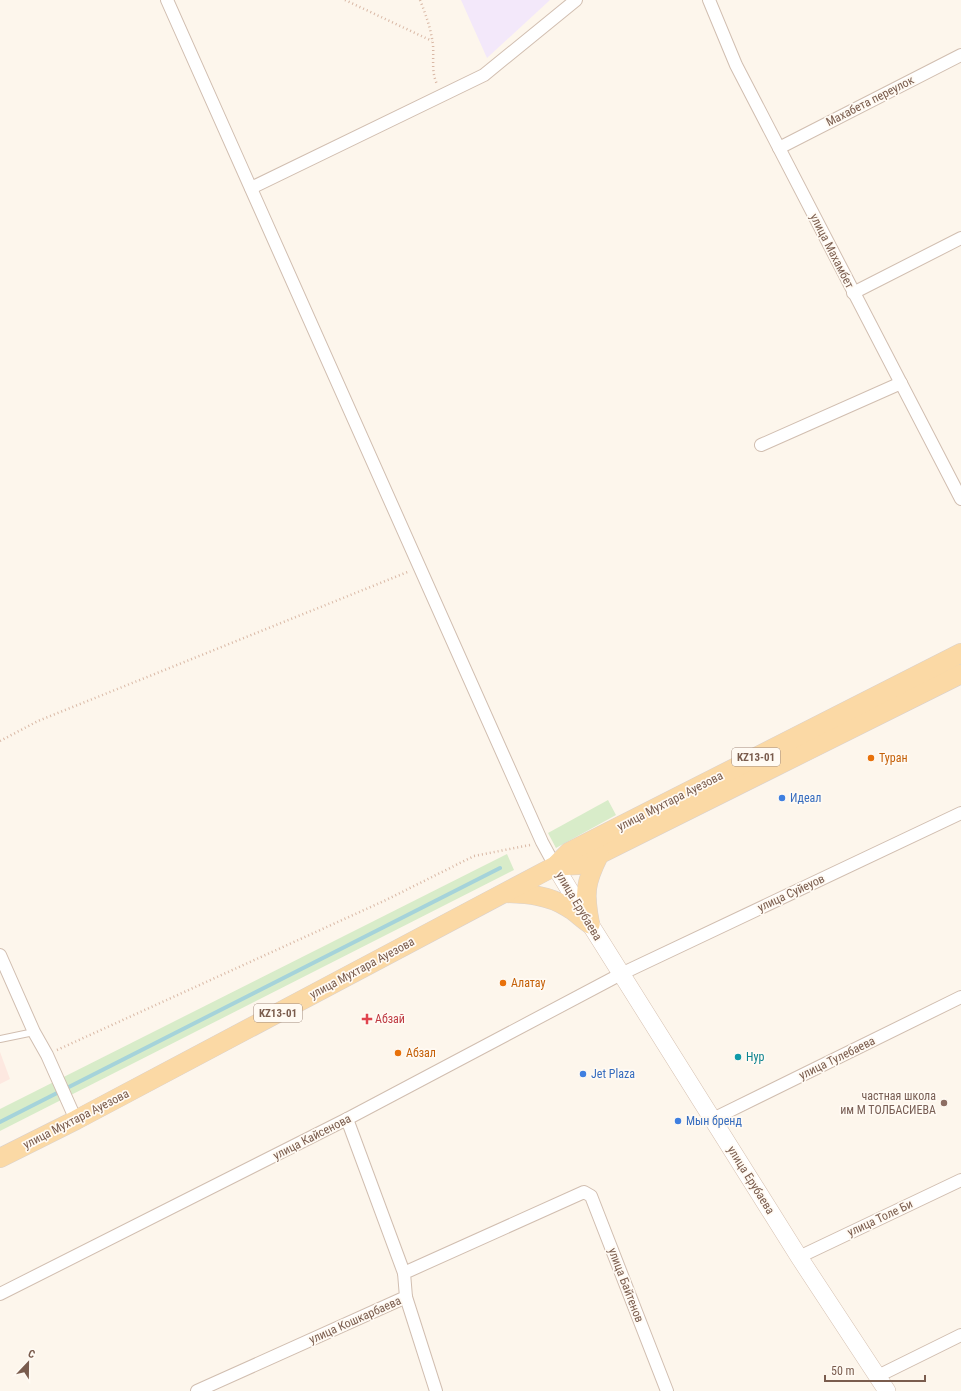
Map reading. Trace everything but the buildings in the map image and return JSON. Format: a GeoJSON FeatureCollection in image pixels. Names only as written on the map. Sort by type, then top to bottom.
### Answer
{"type":"FeatureCollection","features":[{"type":"Feature","properties":{"kind":"main road","name":"улица Мухтара Ауезова"},"geometry":{"type":"LineString","coordinates":[[0,1158],[76,1120],[555,866],[569,852],[961,653]]}},
{"type":"Feature","properties":{"kind":"main road","name":"улица Мухтара Ауезова"},"geometry":{"type":"LineString","coordinates":[[555,866],[578,865],[961,674]]}},
{"type":"Feature","properties":{"kind":"main road"},"geometry":{"type":"LineString","coordinates":[[590,924],[586,902],[587,887],[590,873],[599,855]]}},
{"type":"Feature","properties":{"kind":"main road"},"geometry":{"type":"LineString","coordinates":[[503,893],[531,894],[541,896],[567,907],[590,924]]}},
{"type":"Feature","properties":{"kind":"street"},"geometry":{"type":"LineString","coordinates":[[167,0],[542,842],[555,866]]}},
{"type":"Feature","properties":{"kind":"street"},"geometry":{"type":"LineString","coordinates":[[251,188],[484,75],[576,0]]}},
{"type":"Feature","properties":{"kind":"street","name":"улица Махамбет"},"geometry":{"type":"LineString","coordinates":[[709,0],[736,65],[961,499]]}},
{"type":"Feature","properties":{"kind":"street","name":"Махабета переулок"},"geometry":{"type":"LineString","coordinates":[[779,148],[961,55]]}},
{"type":"Feature","properties":{"kind":"street"},"geometry":{"type":"LineString","coordinates":[[854,294],[961,238]]}},
{"type":"Feature","properties":{"kind":"street"},"geometry":{"type":"LineString","coordinates":[[761,445],[901,383]]}},
{"type":"Feature","properties":{"kind":"street","name":"улица Суйеуов"},"geometry":{"type":"LineString","coordinates":[[621,974],[961,813]]}},
{"type":"Feature","properties":{"kind":"street","name":"улица Ерубаева"},"geometry":{"type":"LineString","coordinates":[[555,866],[799,1257],[887,1391]]}},
{"type":"Feature","properties":{"kind":"street"},"geometry":{"type":"LineString","coordinates":[[0,955],[34,1032],[47,1054],[76,1120]]}},
{"type":"Feature","properties":{"kind":"street","name":"улица Кайсенова"},"geometry":{"type":"LineString","coordinates":[[0,1294],[347,1119],[621,974]]}},
{"type":"Feature","properties":{"kind":"street","name":"улица Тулебаева"},"geometry":{"type":"LineString","coordinates":[[713,1119],[961,997]]}},
{"type":"Feature","properties":{"kind":"street","name":"улица Кошкарбаева"},"geometry":{"type":"LineString","coordinates":[[197,1391],[217,1386],[406,1297],[404,1273],[347,1119]]}},
{"type":"Feature","properties":{"kind":"street","name":"улица Толе Би"},"geometry":{"type":"LineString","coordinates":[[799,1257],[961,1180]]}},
{"type":"Feature","properties":{"kind":"street","name":"улица Байтенов"},"geometry":{"type":"LineString","coordinates":[[404,1273],[584,1192],[591,1196],[667,1391]]}},
{"type":"Feature","properties":{"kind":"street"},"geometry":{"type":"LineString","coordinates":[[406,1297],[436,1391]]}},
{"type":"Feature","properties":{"kind":"street"},"geometry":{"type":"LineString","coordinates":[[878,1376],[961,1335]]}},
{"type":"Feature","properties":{"kind":"lane"},"geometry":{"type":"LineString","coordinates":[[0,1038],[34,1032]]}},
{"type":"Feature","properties":{"kind":"path"},"geometry":{"type":"LineString","coordinates":[[344,0],[432,40]]}},
{"type":"Feature","properties":{"kind":"path"},"geometry":{"type":"LineString","coordinates":[[420,0],[428,19],[432,40],[433,78],[442,95]]}},
{"type":"Feature","properties":{"kind":"path"},"geometry":{"type":"LineString","coordinates":[[0,741],[38,721],[420,567]]}},
{"type":"Feature","properties":{"kind":"path"},"geometry":{"type":"LineString","coordinates":[[47,1054],[386,900],[474,856],[542,842]]}},
{"type":"Feature","properties":{"kind":"shaded area"},"geometry":{"type":"Polygon","coordinates":[[[461,0],[550,0],[487,58],[461,0]]]}},
{"type":"Feature","properties":{"kind":"shaded area"},"geometry":{"type":"Polygon","coordinates":[[[0,1052],[10,1079],[0,1084],[0,1052]]]}},
{"type":"Feature","properties":{"kind":"green space"},"geometry":{"type":"Polygon","coordinates":[[[608,800],[616,815],[556,848],[548,833],[608,800]]]}},
{"type":"Feature","properties":{"kind":"green space"},"geometry":{"type":"Polygon","coordinates":[[[507,854],[514,870],[0,1131],[0,1109],[507,854]]]}},
{"type":"Feature","properties":{"kind":"waterway"},"geometry":{"type":"LineString","coordinates":[[0,1122],[500,868]]}},
{"type":"Feature","properties":{"kind":"place","name":"Туран"},"geometry":{"type":"Point","coordinates":[871,758]}},
{"type":"Feature","properties":{"kind":"place","name":"Идеал"},"geometry":{"type":"Point","coordinates":[782,798]}},
{"type":"Feature","properties":{"kind":"place","name":"Алатау"},"geometry":{"type":"Point","coordinates":[503,983]}},
{"type":"Feature","properties":{"kind":"place","name":"Абзай"},"geometry":{"type":"Point","coordinates":[367,1019]}},
{"type":"Feature","properties":{"kind":"place","name":"Абзал"},"geometry":{"type":"Point","coordinates":[398,1053]}},
{"type":"Feature","properties":{"kind":"place","name":"Нур"},"geometry":{"type":"Point","coordinates":[738,1057]}},
{"type":"Feature","properties":{"kind":"place","name":"Jet Plaza"},"geometry":{"type":"Point","coordinates":[583,1074]}},
{"type":"Feature","properties":{"kind":"place","name":"частная школа им М ТОЛБАСИЕВА"},"geometry":{"type":"Point","coordinates":[944,1103]}},
{"type":"Feature","properties":{"kind":"place","name":"Мын бренд"},"geometry":{"type":"Point","coordinates":[678,1121]}}]}
